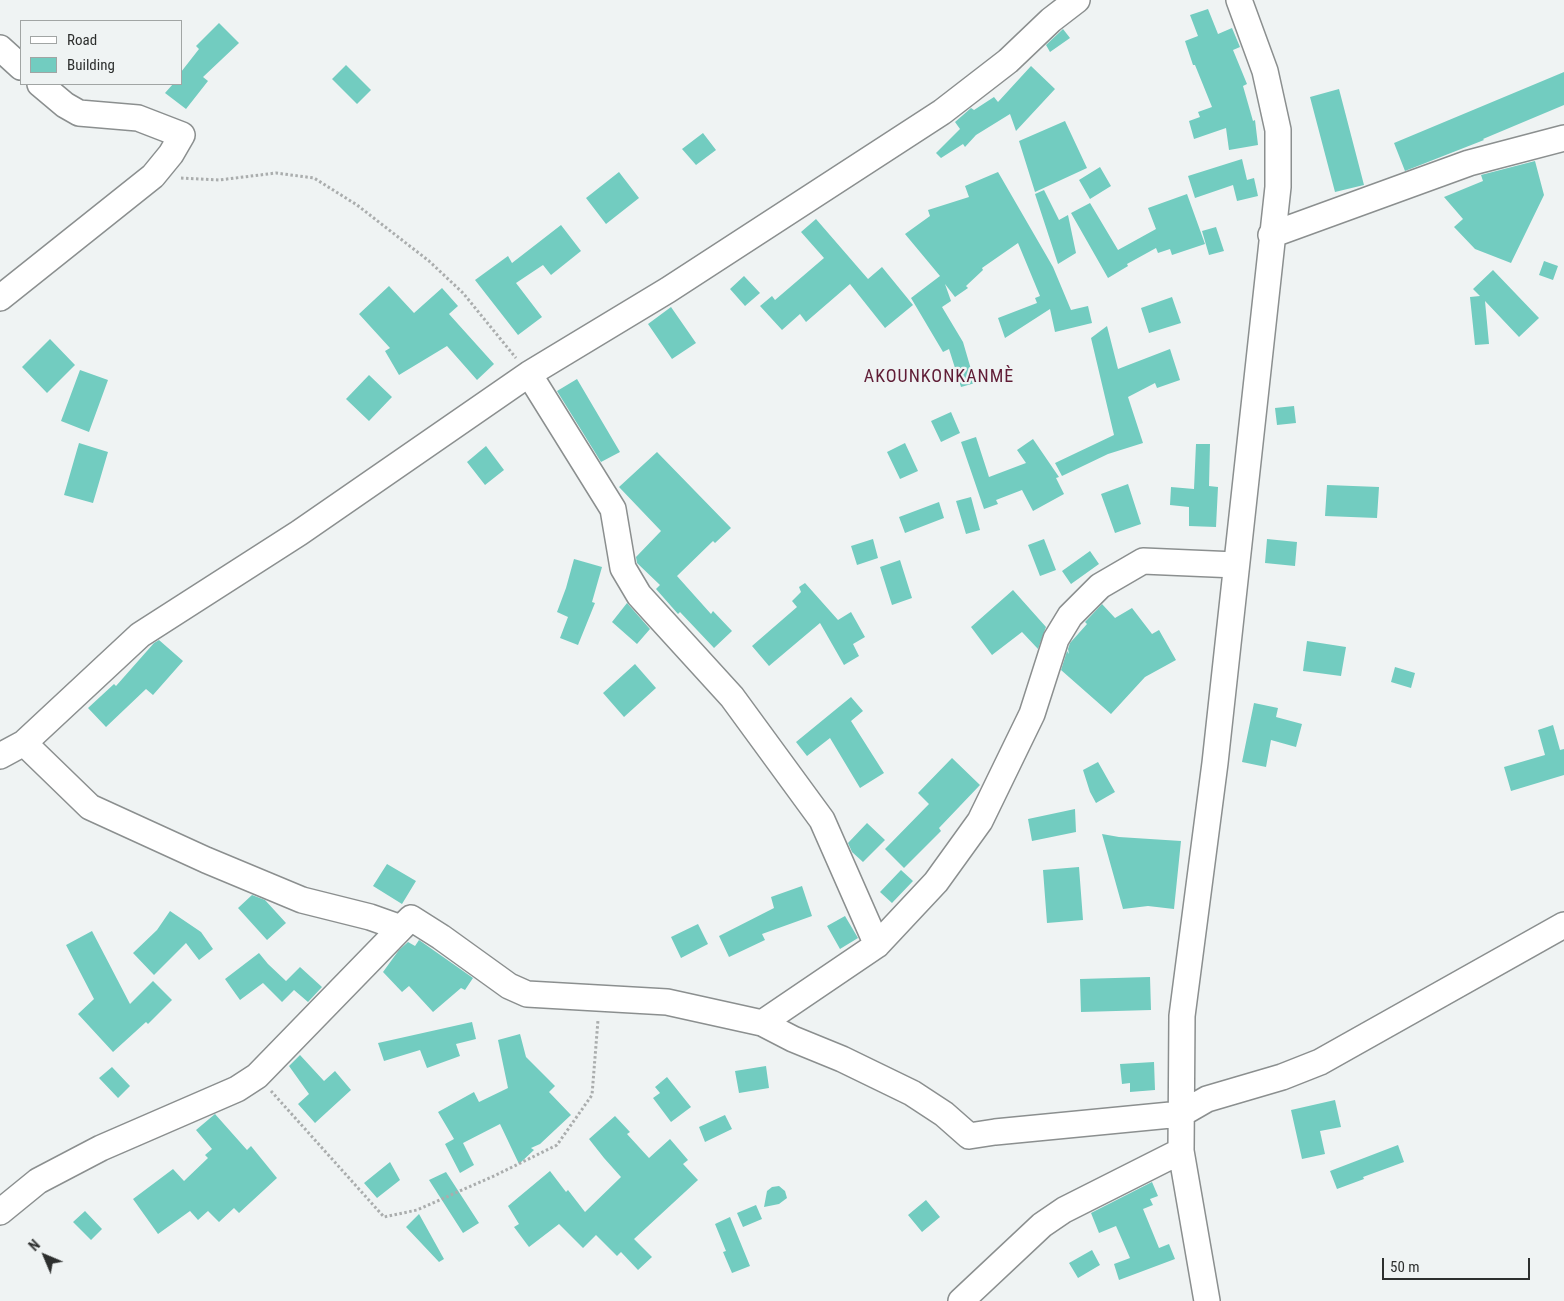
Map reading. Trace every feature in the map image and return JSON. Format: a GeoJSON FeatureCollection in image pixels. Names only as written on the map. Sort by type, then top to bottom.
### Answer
{"type":"FeatureCollection","features":[{"type":"Feature","properties":{"kind":"street"},"geometry":{"type":"LineString","coordinates":[[0,756],[24,742],[140,635],[299,533],[529,374],[668,290],[942,112],[1008,61],[1051,20],[1077,0]]}},
{"type":"Feature","properties":{"kind":"street"},"geometry":{"type":"LineString","coordinates":[[1207,1301],[1181,1151],[1182,1016],[1213,782],[1271,236],[1278,187],[1278,130],[1265,71],[1239,0]]}},
{"type":"Feature","properties":{"kind":"street"},"geometry":{"type":"LineString","coordinates":[[0,48],[20,66]]}},
{"type":"Feature","properties":{"kind":"street"},"geometry":{"type":"LineString","coordinates":[[0,298],[153,176],[172,154],[182,135],[138,118],[79,113],[64,105],[41,85]]}},
{"type":"Feature","properties":{"kind":"street"},"geometry":{"type":"LineString","coordinates":[[1271,236],[1469,163],[1564,138]]}},
{"type":"Feature","properties":{"kind":"street"},"geometry":{"type":"LineString","coordinates":[[529,374],[613,509],[624,568],[639,595],[732,697],[822,820],[876,945]]}},
{"type":"Feature","properties":{"kind":"street"},"geometry":{"type":"LineString","coordinates":[[762,1024],[876,945],[936,882],[980,821],[1032,714],[1056,639],[1070,616],[1100,586],[1143,561],[1236,565]]}},
{"type":"Feature","properties":{"kind":"street"},"geometry":{"type":"LineString","coordinates":[[24,742],[90,808],[206,860],[302,900],[370,917],[401,928]]}},
{"type":"Feature","properties":{"kind":"street"},"geometry":{"type":"LineString","coordinates":[[0,1212],[38,1181],[101,1148],[237,1089],[257,1076],[411,918],[441,937],[508,986],[527,994],[667,1002],[762,1024],[842,1059],[912,1093],[944,1114],[969,1136],[1181,1114],[1207,1100],[1282,1077],[1320,1062],[1564,926]]}},
{"type":"Feature","properties":{"kind":"street"},"geometry":{"type":"LineString","coordinates":[[960,1301],[1042,1224],[1064,1210],[1181,1151]]}},
{"type":"Feature","properties":{"kind":"path"},"geometry":{"type":"LineString","coordinates":[[153,176],[219,180],[276,172],[314,178],[357,205],[429,260],[463,293],[529,374]]}},
{"type":"Feature","properties":{"kind":"path"},"geometry":{"type":"LineString","coordinates":[[257,1076],[384,1217],[417,1210],[496,1175],[557,1145],[592,1095],[600,999]]}},
{"type":"Feature","properties":{"kind":"building"},"geometry":{"type":"Polygon","coordinates":[[[1208,9],[1218,34],[1232,28],[1240,47],[1233,50],[1247,84],[1243,86],[1253,121],[1255,120],[1258,145],[1229,150],[1226,128],[1194,139],[1189,121],[1200,117],[1198,112],[1212,107],[1195,65],[1193,65],[1185,41],[1198,36],[1190,15],[1208,9]]]}},
{"type":"Feature","properties":{"kind":"building"},"geometry":{"type":"Polygon","coordinates":[[[219,23],[239,43],[203,77],[208,81],[186,109],[165,93],[172,85],[182,85],[182,71],[199,49],[196,46],[219,23]]]}},
{"type":"Feature","properties":{"kind":"building"},"geometry":{"type":"Polygon","coordinates":[[[1063,29],[1070,38],[1050,52],[1046,45],[1063,29]]]}},
{"type":"Feature","properties":{"kind":"building"},"geometry":{"type":"Polygon","coordinates":[[[346,65],[371,90],[357,104],[332,79],[346,65]]]}},
{"type":"Feature","properties":{"kind":"building"},"geometry":{"type":"Polygon","coordinates":[[[1031,66],[1055,89],[1016,131],[1010,114],[976,135],[965,147],[963,144],[941,158],[936,153],[960,129],[955,122],[971,108],[974,110],[994,97],[998,102],[1031,66]]]}},
{"type":"Feature","properties":{"kind":"building"},"geometry":{"type":"Polygon","coordinates":[[[1564,72],[1564,105],[1484,140],[1405,171],[1394,143],[1564,72]]]}},
{"type":"Feature","properties":{"kind":"building"},"geometry":{"type":"Polygon","coordinates":[[[1339,89],[1364,185],[1335,192],[1310,97],[1339,89]]]}},
{"type":"Feature","properties":{"kind":"building"},"geometry":{"type":"Polygon","coordinates":[[[1065,121],[1087,168],[1035,192],[1019,141],[1065,121]]]}},
{"type":"Feature","properties":{"kind":"building"},"geometry":{"type":"Polygon","coordinates":[[[703,133],[716,150],[696,165],[682,149],[703,133]]]}},
{"type":"Feature","properties":{"kind":"building"},"geometry":{"type":"Polygon","coordinates":[[[1242,159],[1247,180],[1254,178],[1258,196],[1237,201],[1233,185],[1195,198],[1188,176],[1242,159]]]}},
{"type":"Feature","properties":{"kind":"building"},"geometry":{"type":"Polygon","coordinates":[[[1535,161],[1544,195],[1511,263],[1475,249],[1454,227],[1463,219],[1444,197],[1483,181],[1481,175],[1535,161]]]}},
{"type":"Feature","properties":{"kind":"building"},"geometry":{"type":"Polygon","coordinates":[[[1100,167],[1111,186],[1090,199],[1079,180],[1100,167]]]}},
{"type":"Feature","properties":{"kind":"building"},"geometry":{"type":"Polygon","coordinates":[[[619,172],[639,198],[606,224],[586,198],[619,172]]]}},
{"type":"Feature","properties":{"kind":"building"},"geometry":{"type":"Polygon","coordinates":[[[998,172],[1053,267],[1071,310],[1088,306],[1092,323],[1055,332],[1050,309],[1005,338],[998,318],[1037,303],[1035,298],[1040,296],[1018,243],[982,268],[983,270],[966,286],[968,288],[955,297],[945,284],[951,301],[942,307],[963,342],[975,383],[961,387],[949,349],[943,352],[911,298],[940,276],[905,234],[930,216],[928,210],[969,197],[965,186],[998,172]]]}},
{"type":"Feature","properties":{"kind":"building"},"geometry":{"type":"Polygon","coordinates":[[[1044,190],[1059,220],[1068,215],[1076,253],[1058,264],[1035,194],[1044,190]]]}},
{"type":"Feature","properties":{"kind":"building"},"geometry":{"type":"Polygon","coordinates":[[[1187,194],[1205,244],[1172,255],[1170,249],[1158,253],[1156,248],[1127,264],[1128,266],[1108,278],[1071,213],[1090,203],[1118,250],[1156,229],[1148,208],[1187,194]]]}},
{"type":"Feature","properties":{"kind":"building"},"geometry":{"type":"Polygon","coordinates":[[[816,219],[868,279],[882,267],[913,305],[885,328],[850,284],[806,322],[800,314],[782,330],[760,306],[772,296],[775,300],[824,258],[801,232],[816,219]]]}},
{"type":"Feature","properties":{"kind":"building"},"geometry":{"type":"Polygon","coordinates":[[[561,225],[581,251],[551,275],[543,265],[516,283],[542,317],[518,335],[475,280],[508,256],[512,263],[561,225]]]}},
{"type":"Feature","properties":{"kind":"building"},"geometry":{"type":"Polygon","coordinates":[[[1216,227],[1224,251],[1209,255],[1202,231],[1216,227]]]}},
{"type":"Feature","properties":{"kind":"building"},"geometry":{"type":"Polygon","coordinates":[[[1544,261],[1558,266],[1553,280],[1539,275],[1544,261]]]}},
{"type":"Feature","properties":{"kind":"building"},"geometry":{"type":"Polygon","coordinates":[[[1493,270],[1539,318],[1519,337],[1485,301],[1489,344],[1475,345],[1470,297],[1480,296],[1473,289],[1493,270]]]}},
{"type":"Feature","properties":{"kind":"building"},"geometry":{"type":"Polygon","coordinates":[[[744,276],[760,293],[745,306],[730,289],[744,276]]]}},
{"type":"Feature","properties":{"kind":"building"},"geometry":{"type":"Polygon","coordinates":[[[389,286],[414,313],[442,288],[458,306],[449,314],[494,364],[477,380],[447,346],[399,375],[385,351],[390,348],[359,314],[389,286]]]}},
{"type":"Feature","properties":{"kind":"building"},"geometry":{"type":"Polygon","coordinates":[[[1172,297],[1181,323],[1149,333],[1141,308],[1172,297]]]}},
{"type":"Feature","properties":{"kind":"building"},"geometry":{"type":"Polygon","coordinates":[[[671,307],[696,343],[672,359],[648,324],[671,307]]]}},
{"type":"Feature","properties":{"kind":"building"},"geometry":{"type":"Polygon","coordinates":[[[1107,326],[1118,369],[1170,349],[1180,380],[1157,388],[1155,383],[1128,397],[1143,443],[1108,454],[1062,476],[1055,463],[1114,435],[1091,338],[1107,326]]]}},
{"type":"Feature","properties":{"kind":"building"},"geometry":{"type":"Polygon","coordinates":[[[50,339],[75,365],[47,393],[22,367],[50,339]]]}},
{"type":"Feature","properties":{"kind":"building"},"geometry":{"type":"Polygon","coordinates":[[[80,370],[108,380],[89,432],[61,421],[80,370]]]}},
{"type":"Feature","properties":{"kind":"building"},"geometry":{"type":"Polygon","coordinates":[[[369,375],[392,397],[369,421],[346,399],[369,375]]]}},
{"type":"Feature","properties":{"kind":"building"},"geometry":{"type":"Polygon","coordinates":[[[577,379],[620,452],[601,462],[557,391],[577,379]]]}},
{"type":"Feature","properties":{"kind":"building"},"geometry":{"type":"Polygon","coordinates":[[[1294,406],[1296,423],[1277,425],[1275,408],[1294,406]]]}},
{"type":"Feature","properties":{"kind":"building"},"geometry":{"type":"Polygon","coordinates":[[[951,412],[960,433],[941,442],[931,421],[951,412]]]}},
{"type":"Feature","properties":{"kind":"building"},"geometry":{"type":"Polygon","coordinates":[[[976,437],[989,477],[1026,463],[1017,450],[1033,439],[1059,477],[1056,478],[1064,494],[1033,511],[1022,490],[996,500],[998,504],[984,509],[961,442],[976,437]]]}},
{"type":"Feature","properties":{"kind":"building"},"geometry":{"type":"Polygon","coordinates":[[[79,443],[108,452],[93,503],[64,495],[79,443]]]}},
{"type":"Feature","properties":{"kind":"building"},"geometry":{"type":"Polygon","coordinates":[[[905,443],[918,471],[900,479],[887,452],[905,443]]]}},
{"type":"Feature","properties":{"kind":"building"},"geometry":{"type":"Polygon","coordinates":[[[1196,444],[1210,444],[1209,486],[1218,487],[1216,527],[1189,526],[1189,507],[1170,505],[1171,487],[1194,489],[1196,444]]]}},
{"type":"Feature","properties":{"kind":"building"},"geometry":{"type":"Polygon","coordinates":[[[486,446],[504,470],[485,485],[467,462],[486,446]]]}},
{"type":"Feature","properties":{"kind":"building"},"geometry":{"type":"Polygon","coordinates":[[[657,452],[731,528],[715,543],[713,541],[677,576],[711,614],[713,611],[732,631],[714,648],[680,612],[678,614],[656,589],[660,585],[637,563],[636,557],[661,531],[619,487],[657,452]]]}},
{"type":"Feature","properties":{"kind":"building"},"geometry":{"type":"Polygon","coordinates":[[[1128,484],[1141,524],[1115,533],[1101,494],[1128,484]]]}},
{"type":"Feature","properties":{"kind":"building"},"geometry":{"type":"Polygon","coordinates":[[[1327,485],[1379,487],[1377,518],[1325,516],[1327,485]]]}},
{"type":"Feature","properties":{"kind":"building"},"geometry":{"type":"Polygon","coordinates":[[[971,497],[980,530],[966,534],[956,501],[971,497]]]}},
{"type":"Feature","properties":{"kind":"building"},"geometry":{"type":"Polygon","coordinates":[[[939,502],[944,518],[905,533],[899,517],[939,502]]]}},
{"type":"Feature","properties":{"kind":"building"},"geometry":{"type":"Polygon","coordinates":[[[873,539],[878,558],[857,565],[851,546],[873,539]]]}},
{"type":"Feature","properties":{"kind":"building"},"geometry":{"type":"Polygon","coordinates":[[[1044,539],[1056,570],[1040,576],[1028,545],[1044,539]]]}},
{"type":"Feature","properties":{"kind":"building"},"geometry":{"type":"Polygon","coordinates":[[[1267,539],[1297,542],[1295,566],[1265,563],[1267,539]]]}},
{"type":"Feature","properties":{"kind":"building"},"geometry":{"type":"Polygon","coordinates":[[[1090,551],[1099,564],[1071,584],[1062,571],[1090,551]]]}},
{"type":"Feature","properties":{"kind":"building"},"geometry":{"type":"Polygon","coordinates":[[[574,559],[602,567],[592,602],[595,603],[578,645],[560,638],[568,617],[557,612],[574,559]]]}},
{"type":"Feature","properties":{"kind":"building"},"geometry":{"type":"Polygon","coordinates":[[[900,560],[912,598],[892,605],[880,567],[900,560]]]}},
{"type":"Feature","properties":{"kind":"building"},"geometry":{"type":"Polygon","coordinates":[[[805,583],[838,620],[851,612],[865,637],[853,644],[859,656],[844,665],[820,623],[769,666],[752,646],[797,607],[792,601],[801,592],[799,587],[805,583]]]}},
{"type":"Feature","properties":{"kind":"building"},"geometry":{"type":"Polygon","coordinates":[[[1013,590],[1046,627],[1038,649],[1022,632],[992,655],[971,627],[1013,590]]]}},
{"type":"Feature","properties":{"kind":"building"},"geometry":{"type":"Polygon","coordinates":[[[627,603],[650,629],[637,644],[612,622],[627,603]]]}},
{"type":"Feature","properties":{"kind":"building"},"geometry":{"type":"Polygon","coordinates":[[[1102,604],[1115,618],[1132,608],[1152,634],[1159,630],[1176,660],[1145,677],[1111,714],[1061,670],[1067,651],[1069,654],[1070,643],[1087,624],[1085,622],[1102,604]]]}},
{"type":"Feature","properties":{"kind":"building"},"geometry":{"type":"Polygon","coordinates":[[[159,640],[183,661],[153,695],[146,689],[106,727],[88,708],[114,684],[116,686],[154,643],[159,640]]]}},
{"type":"Feature","properties":{"kind":"building"},"geometry":{"type":"Polygon","coordinates":[[[1307,641],[1346,647],[1341,676],[1303,671],[1307,641]]]}},
{"type":"Feature","properties":{"kind":"building"},"geometry":{"type":"Polygon","coordinates":[[[635,664],[656,688],[624,717],[603,693],[635,664]]]}},
{"type":"Feature","properties":{"kind":"building"},"geometry":{"type":"Polygon","coordinates":[[[1395,667],[1415,673],[1411,688],[1391,682],[1395,667]]]}},
{"type":"Feature","properties":{"kind":"building"},"geometry":{"type":"Polygon","coordinates":[[[851,697],[863,711],[851,721],[884,773],[860,788],[830,738],[807,756],[796,742],[851,697]]]}},
{"type":"Feature","properties":{"kind":"building"},"geometry":{"type":"Polygon","coordinates":[[[1254,703],[1278,708],[1276,717],[1302,724],[1296,747],[1271,740],[1266,767],[1242,762],[1254,703]]]}},
{"type":"Feature","properties":{"kind":"building"},"geometry":{"type":"Polygon","coordinates":[[[1553,725],[1560,750],[1564,749],[1564,775],[1511,791],[1504,767],[1545,755],[1538,730],[1553,725]]]}},
{"type":"Feature","properties":{"kind":"building"},"geometry":{"type":"Polygon","coordinates":[[[952,758],[980,785],[939,828],[941,831],[904,868],[885,849],[929,804],[918,793],[952,758]]]}},
{"type":"Feature","properties":{"kind":"building"},"geometry":{"type":"Polygon","coordinates":[[[1098,762],[1115,792],[1096,803],[1090,792],[1083,770],[1098,762]]]}},
{"type":"Feature","properties":{"kind":"building"},"geometry":{"type":"Polygon","coordinates":[[[1075,809],[1076,832],[1032,841],[1028,819],[1075,809]]]}},
{"type":"Feature","properties":{"kind":"building"},"geometry":{"type":"Polygon","coordinates":[[[867,823],[885,840],[863,862],[852,852],[848,843],[867,823]]]}},
{"type":"Feature","properties":{"kind":"building"},"geometry":{"type":"Polygon","coordinates":[[[1102,834],[1181,841],[1174,909],[1148,906],[1123,909],[1102,834]]]}},
{"type":"Feature","properties":{"kind":"building"},"geometry":{"type":"Polygon","coordinates":[[[387,864],[416,881],[402,904],[373,886],[387,864]]]}},
{"type":"Feature","properties":{"kind":"building"},"geometry":{"type":"Polygon","coordinates":[[[1079,867],[1083,920],[1047,923],[1043,870],[1079,867]]]}},
{"type":"Feature","properties":{"kind":"building"},"geometry":{"type":"Polygon","coordinates":[[[901,870],[913,881],[892,903],[880,892],[901,870]]]}},
{"type":"Feature","properties":{"kind":"building"},"geometry":{"type":"Polygon","coordinates":[[[802,886],[812,916],[762,934],[765,940],[729,957],[719,936],[774,908],[771,897],[802,886]]]}},
{"type":"Feature","properties":{"kind":"building"},"geometry":{"type":"Polygon","coordinates":[[[252,895],[265,900],[286,923],[267,940],[238,908],[252,895]]]}},
{"type":"Feature","properties":{"kind":"building"},"geometry":{"type":"Polygon","coordinates":[[[170,911],[201,932],[213,949],[199,960],[186,943],[154,975],[133,953],[157,930],[170,911]]]}},
{"type":"Feature","properties":{"kind":"building"},"geometry":{"type":"Polygon","coordinates":[[[845,916],[858,938],[840,949],[827,926],[845,916]]]}},
{"type":"Feature","properties":{"kind":"building"},"geometry":{"type":"Polygon","coordinates":[[[698,924],[708,944],[681,958],[671,937],[698,924]]]}},
{"type":"Feature","properties":{"kind":"building"},"geometry":{"type":"Polygon","coordinates":[[[92,931],[130,1004],[153,981],[172,1000],[148,1024],[146,1022],[113,1052],[78,1014],[94,999],[66,945],[92,931]]]}},
{"type":"Feature","properties":{"kind":"building"},"geometry":{"type":"Polygon","coordinates":[[[419,940],[473,978],[465,990],[461,988],[433,1012],[409,986],[402,992],[383,972],[399,950],[408,942],[415,946],[419,940]]]}},
{"type":"Feature","properties":{"kind":"building"},"geometry":{"type":"Polygon","coordinates":[[[259,953],[286,981],[300,967],[322,987],[308,1002],[294,990],[282,1002],[263,983],[240,1000],[225,979],[259,953]]]}},
{"type":"Feature","properties":{"kind":"building"},"geometry":{"type":"Polygon","coordinates":[[[1150,977],[1151,1010],[1081,1012],[1080,979],[1150,977]]]}},
{"type":"Feature","properties":{"kind":"building"},"geometry":{"type":"Polygon","coordinates":[[[472,1022],[476,1039],[456,1044],[460,1056],[427,1068],[420,1050],[384,1061],[378,1043],[472,1022]]]}},
{"type":"Feature","properties":{"kind":"building"},"geometry":{"type":"Polygon","coordinates":[[[520,1034],[526,1057],[555,1086],[549,1092],[571,1115],[540,1144],[531,1148],[534,1150],[519,1164],[500,1124],[463,1143],[474,1165],[460,1173],[445,1144],[454,1139],[438,1112],[474,1092],[479,1102],[508,1088],[498,1040],[520,1034]]]}},
{"type":"Feature","properties":{"kind":"building"},"geometry":{"type":"Polygon","coordinates":[[[300,1055],[324,1081],[335,1071],[351,1090],[315,1123],[298,1104],[309,1094],[289,1066],[300,1055]]]}},
{"type":"Feature","properties":{"kind":"building"},"geometry":{"type":"Polygon","coordinates":[[[1154,1062],[1155,1090],[1130,1092],[1130,1083],[1122,1084],[1120,1064],[1154,1062]]]}},
{"type":"Feature","properties":{"kind":"building"},"geometry":{"type":"Polygon","coordinates":[[[766,1066],[769,1088],[739,1093],[735,1071],[766,1066]]]}},
{"type":"Feature","properties":{"kind":"building"},"geometry":{"type":"Polygon","coordinates":[[[112,1067],[130,1086],[118,1098],[99,1078],[112,1067]]]}},
{"type":"Feature","properties":{"kind":"building"},"geometry":{"type":"Polygon","coordinates":[[[667,1077],[691,1107],[671,1122],[653,1098],[660,1093],[655,1087],[667,1077]]]}},
{"type":"Feature","properties":{"kind":"building"},"geometry":{"type":"Polygon","coordinates":[[[1335,1100],[1341,1127],[1320,1131],[1325,1154],[1302,1159],[1291,1110],[1335,1100]]]}},
{"type":"Feature","properties":{"kind":"building"},"geometry":{"type":"Polygon","coordinates":[[[215,1114],[247,1150],[251,1146],[277,1178],[239,1213],[234,1208],[219,1222],[208,1211],[198,1220],[190,1211],[158,1234],[133,1199],[173,1169],[184,1181],[208,1158],[205,1155],[212,1149],[196,1130],[215,1114]]]}},
{"type":"Feature","properties":{"kind":"building"},"geometry":{"type":"Polygon","coordinates":[[[725,1115],[732,1129],[705,1142],[699,1127],[725,1115]]]}},
{"type":"Feature","properties":{"kind":"building"},"geometry":{"type":"Polygon","coordinates":[[[615,1116],[630,1132],[627,1134],[649,1158],[670,1139],[688,1160],[683,1164],[698,1180],[634,1239],[652,1257],[638,1270],[621,1252],[617,1256],[596,1235],[583,1248],[559,1224],[529,1247],[514,1227],[519,1224],[508,1206],[550,1171],[585,1212],[621,1177],[589,1139],[615,1116]]]}},
{"type":"Feature","properties":{"kind":"building"},"geometry":{"type":"Polygon","coordinates":[[[1398,1145],[1404,1162],[1337,1189],[1330,1171],[1398,1145]]]}},
{"type":"Feature","properties":{"kind":"building"},"geometry":{"type":"Polygon","coordinates":[[[390,1162],[400,1180],[377,1198],[364,1183],[390,1162]]]}},
{"type":"Feature","properties":{"kind":"building"},"geometry":{"type":"Polygon","coordinates":[[[446,1172],[479,1223],[463,1233],[429,1180],[446,1172]]]}},
{"type":"Feature","properties":{"kind":"building"},"geometry":{"type":"Polygon","coordinates":[[[1152,1182],[1158,1196],[1150,1199],[1153,1205],[1143,1209],[1159,1248],[1169,1244],[1175,1259],[1119,1280],[1114,1264],[1130,1258],[1116,1226],[1099,1233],[1091,1213],[1152,1182]]]}},
{"type":"Feature","properties":{"kind":"building"},"geometry":{"type":"Polygon","coordinates":[[[779,1186],[785,1191],[787,1198],[779,1204],[764,1207],[767,1191],[772,1187],[779,1186]]]}},
{"type":"Feature","properties":{"kind":"building"},"geometry":{"type":"Polygon","coordinates":[[[926,1200],[940,1217],[922,1232],[908,1215],[926,1200]]]}},
{"type":"Feature","properties":{"kind":"building"},"geometry":{"type":"Polygon","coordinates":[[[756,1205],[762,1219],[743,1227],[737,1213],[756,1205]]]}},
{"type":"Feature","properties":{"kind":"building"},"geometry":{"type":"Polygon","coordinates":[[[85,1211],[102,1229],[91,1240],[73,1222],[85,1211]]]}},
{"type":"Feature","properties":{"kind":"building"},"geometry":{"type":"Polygon","coordinates":[[[419,1214],[444,1259],[439,1262],[406,1227],[419,1214]]]}},
{"type":"Feature","properties":{"kind":"building"},"geometry":{"type":"Polygon","coordinates":[[[730,1217],[750,1266],[732,1273],[723,1252],[726,1251],[715,1224],[730,1217]]]}},
{"type":"Feature","properties":{"kind":"building"},"geometry":{"type":"Polygon","coordinates":[[[1092,1250],[1100,1265],[1078,1278],[1069,1263],[1092,1250]]]}},
{"type":"Feature","properties":{"kind":"district","name":"AKOUNKONKANMÈ"},"geometry":{"type":"Point","coordinates":[939,377]}}]}
